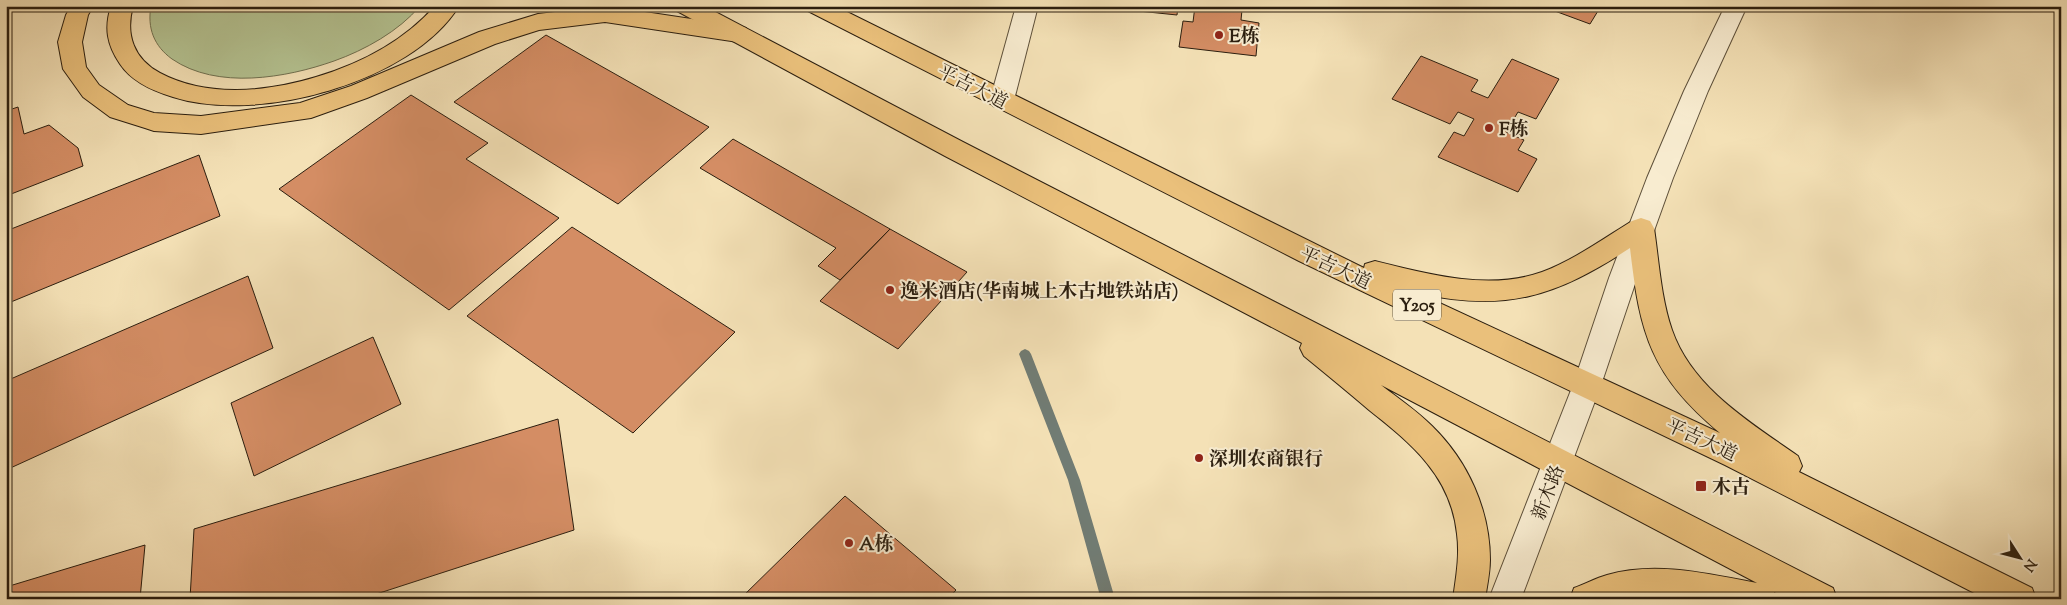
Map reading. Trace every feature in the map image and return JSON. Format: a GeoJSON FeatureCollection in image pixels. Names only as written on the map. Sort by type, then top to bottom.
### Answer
{"type":"FeatureCollection","features":[{"type":"Feature","properties":{"kind":"main road"},"geometry":{"type":"LineString","coordinates":[[82,6],[77,15],[70,42],[76,69],[91,91],[119,110],[154,122],[201,125],[302,112],[359,92],[486,38],[538,22],[605,14],[738,34]]}},
{"type":"Feature","properties":{"kind":"main road"},"geometry":{"type":"LineString","coordinates":[[122,6],[118,28],[122,50],[135,68],[157,84],[186,94],[222,98],[261,97],[302,90],[342,78],[380,61],[413,40],[439,18],[448,6]]}},
{"type":"Feature","properties":{"kind":"main road"},"geometry":{"type":"LineString","coordinates":[[685,6],[963,154],[1559,461],[1821,599]]}},
{"type":"Feature","properties":{"kind":"main road","name":"平吉大道"},"geometry":{"type":"LineString","coordinates":[[816,6],[1308,254],[1736,455],[2020,599]]}},
{"type":"Feature","properties":{"kind":"main road"},"geometry":{"type":"LineString","coordinates":[[1308,254],[1417,283],[1450,289],[1482,292],[1514,290],[1543,283],[1568,273],[1641,228],[1658,331],[1667,352],[1680,373],[1717,414],[1847,511]]}},
{"type":"Feature","properties":{"kind":"main road"},"geometry":{"type":"LineString","coordinates":[[1270,312],[1420,434],[1440,456],[1455,480],[1466,506],[1472,534],[1474,562],[1469,599]]}},
{"type":"Feature","properties":{"kind":"main road"},"geometry":{"type":"LineString","coordinates":[[1586,599],[1615,589],[1643,585],[1673,586],[1761,599]]}},
{"type":"Feature","properties":{"kind":"street"},"geometry":{"type":"LineString","coordinates":[[1002,100],[1027,6]]}},
{"type":"Feature","properties":{"kind":"street","name":"新木路"},"geometry":{"type":"LineString","coordinates":[[1505,599],[1587,385],[1641,228],[1696,91],[1736,6]]}},
{"type":"Feature","properties":{"kind":"green space"},"geometry":{"type":"Polygon","coordinates":[[[151,6],[420,6],[402,24],[381,39],[346,57],[315,67],[274,76],[230,78],[190,69],[166,54],[153,36],[150,22],[151,6]]]}},
{"type":"Feature","properties":{"kind":"building","name":"E栋"},"geometry":{"type":"Polygon","coordinates":[[[1120,6],[1178,6],[1177,15],[1119,9],[1120,6]]]}},
{"type":"Feature","properties":{"kind":"building","name":"E栋"},"geometry":{"type":"Polygon","coordinates":[[[1195,6],[1225,6],[1225,8],[1242,10],[1241,20],[1259,23],[1256,56],[1179,47],[1183,21],[1193,22],[1195,6]]]}},
{"type":"Feature","properties":{"kind":"building"},"geometry":{"type":"Polygon","coordinates":[[[1544,6],[1601,6],[1590,24],[1544,7],[1544,6]]]}},
{"type":"Feature","properties":{"kind":"building"},"geometry":{"type":"Polygon","coordinates":[[[546,35],[709,127],[618,204],[454,102],[546,35]]]}},
{"type":"Feature","properties":{"kind":"building","name":"F栋"},"geometry":{"type":"Polygon","coordinates":[[[1421,56],[1478,80],[1471,91],[1488,98],[1512,59],[1559,79],[1536,119],[1518,112],[1506,132],[1524,140],[1518,150],[1537,159],[1518,192],[1438,157],[1454,132],[1464,136],[1474,119],[1458,112],[1450,124],[1392,99],[1421,56]]]}},
{"type":"Feature","properties":{"kind":"building"},"geometry":{"type":"Polygon","coordinates":[[[411,95],[488,143],[466,159],[559,218],[449,310],[279,189],[411,95]]]}},
{"type":"Feature","properties":{"kind":"building"},"geometry":{"type":"Polygon","coordinates":[[[18,107],[24,134],[49,125],[78,148],[83,166],[6,196],[6,111],[18,107]]]}},
{"type":"Feature","properties":{"kind":"building"},"geometry":{"type":"Polygon","coordinates":[[[733,139],[890,229],[840,280],[818,266],[836,248],[700,168],[733,139]]]}},
{"type":"Feature","properties":{"kind":"building"},"geometry":{"type":"Polygon","coordinates":[[[199,155],[220,216],[6,304],[6,231],[199,155]]]}},
{"type":"Feature","properties":{"kind":"building"},"geometry":{"type":"Polygon","coordinates":[[[572,227],[735,332],[633,433],[467,316],[572,227]]]}},
{"type":"Feature","properties":{"kind":"building","name":"逸米酒店(华南城上木古地铁站店)"},"geometry":{"type":"Polygon","coordinates":[[[890,229],[967,272],[898,349],[820,301],[890,229]]]}},
{"type":"Feature","properties":{"kind":"building"},"geometry":{"type":"Polygon","coordinates":[[[248,276],[273,348],[6,470],[6,381],[248,276]]]}},
{"type":"Feature","properties":{"kind":"building"},"geometry":{"type":"Polygon","coordinates":[[[373,337],[401,404],[254,476],[231,403],[373,337]]]}},
{"type":"Feature","properties":{"kind":"building"},"geometry":{"type":"Polygon","coordinates":[[[558,419],[574,530],[361,599],[190,599],[194,529],[558,419]]]}},
{"type":"Feature","properties":{"kind":"building","name":"A栋"},"geometry":{"type":"Polygon","coordinates":[[[845,496],[956,590],[948,599],[740,599],[845,496]]]}},
{"type":"Feature","properties":{"kind":"building"},"geometry":{"type":"Polygon","coordinates":[[[145,545],[140,599],[6,599],[6,587],[145,545]]]}},
{"type":"Feature","properties":{"kind":"waterway"},"geometry":{"type":"LineString","coordinates":[[1025,354],[1074,480],[1106,592],[1105,599]]}},
{"type":"Feature","properties":{"kind":"place","name":"E栋"},"geometry":{"type":"Point","coordinates":[1219,35]}},
{"type":"Feature","properties":{"kind":"place","name":"F栋"},"geometry":{"type":"Point","coordinates":[1489,128]}},
{"type":"Feature","properties":{"kind":"place","name":"逸米酒店(华南城上木古地铁站店)"},"geometry":{"type":"Point","coordinates":[890,290]}},
{"type":"Feature","properties":{"kind":"place","name":"深圳农商银行"},"geometry":{"type":"Point","coordinates":[1199,458]}},
{"type":"Feature","properties":{"kind":"place","name":"木古"},"geometry":{"type":"Point","coordinates":[1701,486]}},
{"type":"Feature","properties":{"kind":"place","name":"A栋"},"geometry":{"type":"Point","coordinates":[849,543]}}]}
